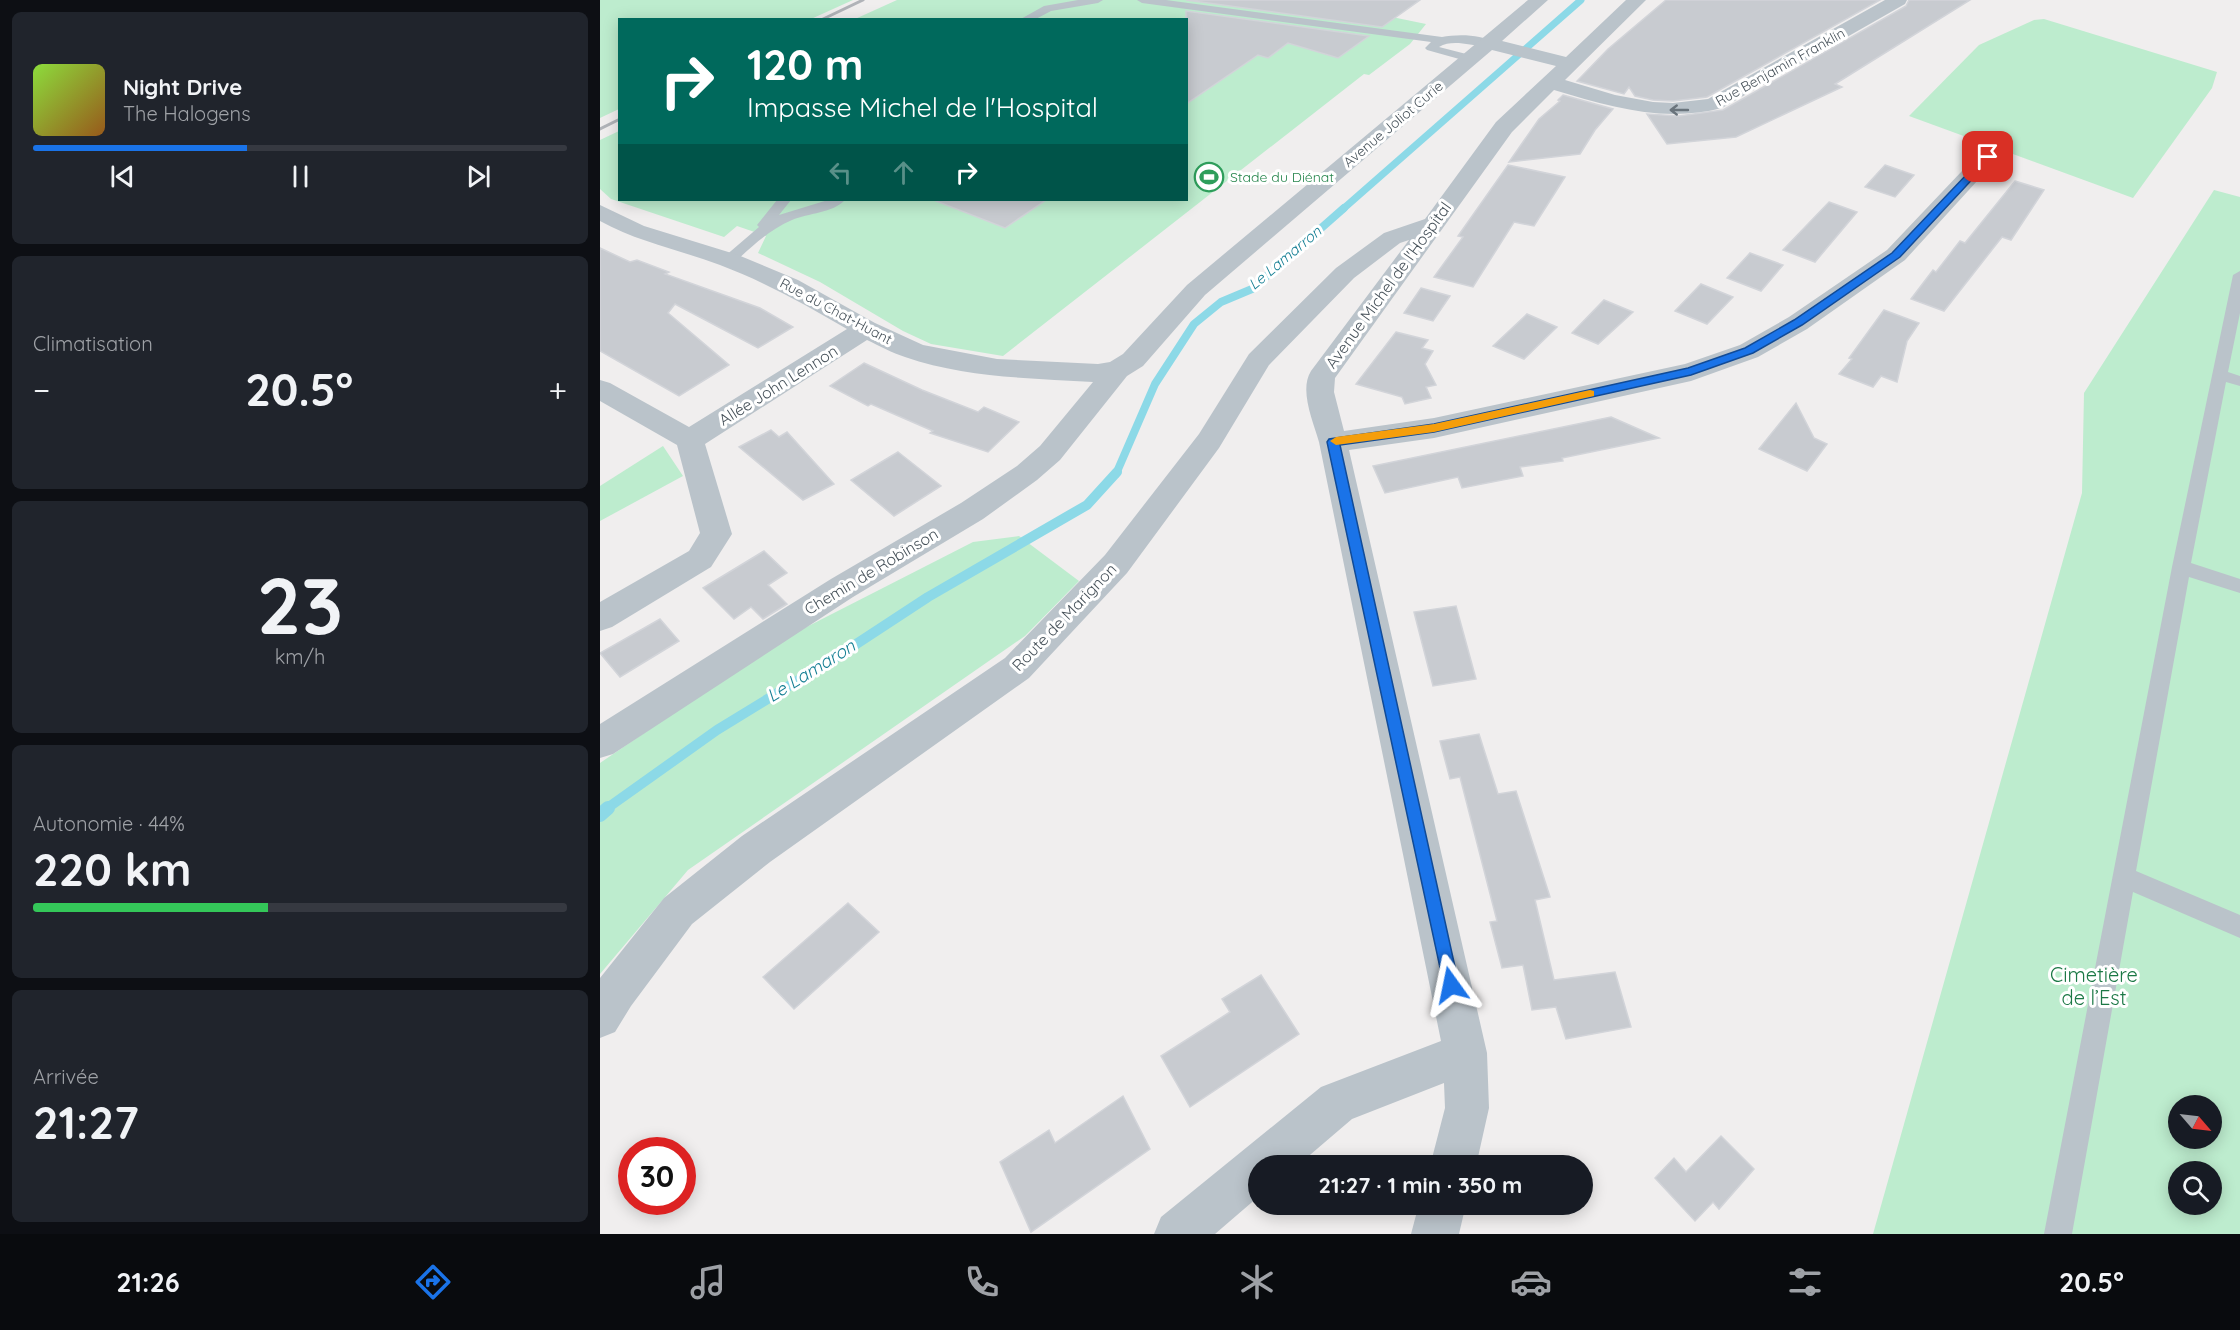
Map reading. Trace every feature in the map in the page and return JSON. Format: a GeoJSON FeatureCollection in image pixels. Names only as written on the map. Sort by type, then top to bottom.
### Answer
{"type":"FeatureCollection","features":[{"type":"Feature","properties":{"kind":"street","name":"Avenue Joliot Curie"},"geometry":{"type":"LineString","coordinates":[[1117,370],[1133,360],[1196,290],[1464,63],[1497,46],[1539,0]]}},
{"type":"Feature","properties":{"kind":"street","name":"Avenue Michel de l'Hospital"},"geometry":{"type":"LineString","coordinates":[[1456,1155],[1467,1108],[1466,1053],[1333,442],[1320,393],[1321,377],[1504,127],[1552,67],[1637,0]]}},
{"type":"Feature","properties":{"kind":"street","name":"Rue Benjamin Franklin"},"geometry":{"type":"LineString","coordinates":[[1497,46],[1552,67],[1630,105],[1665,111],[1695,110],[1715,104],[1898,0]]}},
{"type":"Feature","properties":{"kind":"street"},"geometry":{"type":"LineString","coordinates":[[1333,442],[1434,428],[1691,372],[1749,351],[1798,323],[1896,255],[1988,157]]}},
{"type":"Feature","properties":{"kind":"street","name":"Rue du Chat-Huant"},"geometry":{"type":"LineString","coordinates":[[600,212],[636,231],[729,260],[789,285],[866,329],[914,351],[958,362],[1030,370],[1098,373],[1117,370]]}},
{"type":"Feature","properties":{"kind":"street","name":"Route de Marignon"},"geometry":{"type":"LineString","coordinates":[[600,1017],[616,991],[678,911],[756,849],[1017,668],[1116,564],[1209,441],[1259,360],[1345,273],[1392,238],[1432,224]]}},
{"type":"Feature","properties":{"kind":"street","name":"Allée John Lennon"},"geometry":{"type":"LineString","coordinates":[[690,440],[866,329]]}},
{"type":"Feature","properties":{"kind":"street","name":"Chemin de Robinson"},"geometry":{"type":"LineString","coordinates":[[600,743],[842,588],[972,511],[1027,473],[1050,453],[1117,370]]}},
{"type":"Feature","properties":{"kind":"street"},"geometry":{"type":"LineString","coordinates":[[600,389],[690,440],[716,534],[700,559],[600,618]]}},
{"type":"Feature","properties":{"kind":"street"},"geometry":{"type":"LineString","coordinates":[[1274,1155],[1337,1103],[1466,1053]]}},
{"type":"Feature","properties":{"kind":"street"},"geometry":{"type":"LineString","coordinates":[[1178,1234],[1248,1177]]}},
{"type":"Feature","properties":{"kind":"street"},"geometry":{"type":"LineString","coordinates":[[1435,1234],[1440,1215]]}},
{"type":"Feature","properties":{"kind":"lane"},"geometry":{"type":"LineString","coordinates":[[1028,18],[1048,8],[1098,0]]}},
{"type":"Feature","properties":{"kind":"lane"},"geometry":{"type":"LineString","coordinates":[[1142,0],[1441,40]]}},
{"type":"Feature","properties":{"kind":"lane"},"geometry":{"type":"LineString","coordinates":[[1464,63],[1419,57],[1447,38],[1497,46]]}},
{"type":"Feature","properties":{"kind":"lane"},"geometry":{"type":"LineString","coordinates":[[729,260],[759,232],[783,201]]}},
{"type":"Feature","properties":{"kind":"lane"},"geometry":{"type":"LineString","coordinates":[[759,232],[789,216],[835,202]]}},
{"type":"Feature","properties":{"kind":"lane"},"geometry":{"type":"LineString","coordinates":[[2058,1234],[2181,567],[2240,275]]}},
{"type":"Feature","properties":{"kind":"lane"},"geometry":{"type":"LineString","coordinates":[[2219,375],[2240,381]]}},
{"type":"Feature","properties":{"kind":"lane"},"geometry":{"type":"LineString","coordinates":[[2181,567],[2240,586]]}},
{"type":"Feature","properties":{"kind":"lane"},"geometry":{"type":"LineString","coordinates":[[2124,877],[2240,927]]}},
{"type":"Feature","properties":{"kind":"green space"},"geometry":{"type":"Polygon","coordinates":[[[600,0],[853,0],[813,18],[618,18],[618,109],[600,118],[600,0]]]}},
{"type":"Feature","properties":{"kind":"green space","name":"Stade du Diénat"},"geometry":{"type":"Polygon","coordinates":[[[897,0],[1415,0],[1392,17],[1426,24],[1410,44],[1369,75],[1364,74],[1003,356],[931,344],[903,331],[820,282],[758,253],[766,236],[737,226],[724,237],[611,199],[600,189],[600,140],[618,131],[618,201],[1188,201],[1188,18],[857,18],[897,0]]]}},
{"type":"Feature","properties":{"kind":"green space"},"geometry":{"type":"Polygon","coordinates":[[[2044,19],[2217,72],[2212,88],[2133,198],[1909,116],[1979,45],[2034,20],[2044,19]]]}},
{"type":"Feature","properties":{"kind":"green space","name":"Cimetière de l’Est"},"geometry":{"type":"Polygon","coordinates":[[[2214,190],[2240,197],[2240,1234],[1873,1234],[2082,493],[2084,393],[2214,190]]]}},
{"type":"Feature","properties":{"kind":"green space"},"geometry":{"type":"Polygon","coordinates":[[[663,446],[683,476],[600,521],[600,486],[663,446]]]}},
{"type":"Feature","properties":{"kind":"green space"},"geometry":{"type":"Polygon","coordinates":[[[1019,536],[1079,581],[1025,636],[688,870],[600,974],[600,763],[781,640],[973,542],[1019,536]]]}},
{"type":"Feature","properties":{"kind":"building"},"geometry":{"type":"Polygon","coordinates":[[[1186,0],[1420,0],[1382,27],[1186,0]]]}},
{"type":"Feature","properties":{"kind":"building"},"geometry":{"type":"Polygon","coordinates":[[[1666,0],[1880,0],[1707,97],[1673,101],[1653,100],[1635,96],[1629,87],[1624,94],[1577,81],[1608,49],[1666,0]]]}},
{"type":"Feature","properties":{"kind":"building"},"geometry":{"type":"Polygon","coordinates":[[[1909,0],[1970,0],[1835,84],[1842,87],[1736,137],[1667,144],[1647,114],[1679,116],[1723,110],[1906,6],[1909,0]]]}},
{"type":"Feature","properties":{"kind":"building"},"geometry":{"type":"Polygon","coordinates":[[[1186,11],[1369,36],[1338,58],[1288,43],[1268,58],[1258,55],[1188,103],[1188,18],[1186,18],[1186,11]]]}},
{"type":"Feature","properties":{"kind":"building"},"geometry":{"type":"Polygon","coordinates":[[[1563,95],[1613,109],[1595,130],[1580,154],[1509,162],[1539,119],[1560,101],[1558,100],[1563,95]]]}},
{"type":"Feature","properties":{"kind":"building"},"geometry":{"type":"Polygon","coordinates":[[[1508,165],[1565,177],[1534,226],[1514,222],[1473,287],[1434,277],[1463,237],[1458,236],[1508,165]]]}},
{"type":"Feature","properties":{"kind":"building"},"geometry":{"type":"Polygon","coordinates":[[[1885,165],[1914,175],[1895,197],[1865,187],[1885,165]]]}},
{"type":"Feature","properties":{"kind":"building"},"geometry":{"type":"Polygon","coordinates":[[[2015,181],[2044,190],[2011,240],[2002,237],[1944,311],[1911,299],[1933,270],[1936,272],[1960,241],[1965,243],[2015,181]]]}},
{"type":"Feature","properties":{"kind":"building"},"geometry":{"type":"Polygon","coordinates":[[[936,201],[1045,201],[1005,228],[936,201]]]}},
{"type":"Feature","properties":{"kind":"building"},"geometry":{"type":"Polygon","coordinates":[[[1829,202],[1857,212],[1815,262],[1783,250],[1829,202]]]}},
{"type":"Feature","properties":{"kind":"building"},"geometry":{"type":"Polygon","coordinates":[[[600,248],[630,262],[637,260],[669,272],[665,274],[760,308],[793,327],[758,348],[675,304],[668,313],[729,365],[679,396],[600,351],[600,248]]]}},
{"type":"Feature","properties":{"kind":"building"},"geometry":{"type":"Polygon","coordinates":[[[1750,253],[1783,265],[1761,291],[1727,278],[1750,253]]]}},
{"type":"Feature","properties":{"kind":"building"},"geometry":{"type":"Polygon","coordinates":[[[1701,284],[1733,297],[1707,324],[1675,311],[1701,284]]]}},
{"type":"Feature","properties":{"kind":"building"},"geometry":{"type":"Polygon","coordinates":[[[1421,288],[1450,296],[1433,321],[1404,313],[1421,288]]]}},
{"type":"Feature","properties":{"kind":"building"},"geometry":{"type":"Polygon","coordinates":[[[1604,300],[1633,312],[1598,344],[1572,333],[1604,300]]]}},
{"type":"Feature","properties":{"kind":"building"},"geometry":{"type":"Polygon","coordinates":[[[1884,310],[1919,323],[1907,341],[1897,382],[1881,376],[1873,387],[1839,374],[1852,359],[1849,358],[1884,310]]]}},
{"type":"Feature","properties":{"kind":"building"},"geometry":{"type":"Polygon","coordinates":[[[1527,314],[1557,327],[1524,359],[1493,346],[1527,314]]]}},
{"type":"Feature","properties":{"kind":"building"},"geometry":{"type":"Polygon","coordinates":[[[1396,332],[1428,340],[1422,348],[1433,351],[1425,364],[1436,385],[1426,387],[1431,398],[1405,404],[1402,397],[1356,384],[1396,332]]]}},
{"type":"Feature","properties":{"kind":"building"},"geometry":{"type":"Polygon","coordinates":[[[864,363],[922,390],[978,412],[984,407],[1019,422],[988,452],[930,433],[933,431],[871,404],[868,406],[830,386],[864,363]]]}},
{"type":"Feature","properties":{"kind":"building"},"geometry":{"type":"Polygon","coordinates":[[[1796,403],[1814,438],[1827,444],[1807,471],[1759,449],[1796,403]]]}},
{"type":"Feature","properties":{"kind":"building"},"geometry":{"type":"Polygon","coordinates":[[[1611,417],[1659,438],[1562,458],[1563,461],[1520,467],[1523,476],[1462,488],[1458,477],[1385,493],[1373,466],[1611,417]]]}},
{"type":"Feature","properties":{"kind":"building"},"geometry":{"type":"Polygon","coordinates":[[[771,430],[779,437],[787,432],[834,484],[803,500],[739,447],[771,430]]]}},
{"type":"Feature","properties":{"kind":"building"},"geometry":{"type":"Polygon","coordinates":[[[898,452],[941,486],[894,516],[851,480],[898,452]]]}},
{"type":"Feature","properties":{"kind":"building"},"geometry":{"type":"Polygon","coordinates":[[[764,551],[787,573],[768,585],[787,604],[763,619],[751,607],[734,619],[703,588],[764,551]]]}},
{"type":"Feature","properties":{"kind":"building"},"geometry":{"type":"Polygon","coordinates":[[[1456,606],[1476,679],[1433,686],[1414,612],[1456,606]]]}},
{"type":"Feature","properties":{"kind":"building"},"geometry":{"type":"Polygon","coordinates":[[[660,619],[679,641],[620,677],[600,653],[660,619]]]}},
{"type":"Feature","properties":{"kind":"building"},"geometry":{"type":"Polygon","coordinates":[[[1479,734],[1498,794],[1516,791],[1550,897],[1535,900],[1554,980],[1615,972],[1631,1027],[1566,1039],[1556,1007],[1532,1010],[1523,965],[1502,968],[1490,922],[1497,921],[1460,777],[1450,779],[1440,741],[1479,734]]]}},
{"type":"Feature","properties":{"kind":"building"},"geometry":{"type":"Polygon","coordinates":[[[848,903],[879,932],[794,1009],[763,977],[848,903]]]}},
{"type":"Feature","properties":{"kind":"building"},"geometry":{"type":"Polygon","coordinates":[[[1261,975],[1299,1034],[1190,1107],[1161,1056],[1230,1012],[1222,999],[1261,975]]]}},
{"type":"Feature","properties":{"kind":"building"},"geometry":{"type":"Polygon","coordinates":[[[1123,1096],[1150,1149],[1031,1232],[1000,1162],[1049,1130],[1055,1143],[1123,1096]]]}},
{"type":"Feature","properties":{"kind":"building"},"geometry":{"type":"Polygon","coordinates":[[[1721,1136],[1754,1169],[1719,1209],[1713,1202],[1695,1221],[1655,1178],[1674,1158],[1686,1172],[1721,1136]]]}},
{"type":"Feature","properties":{"kind":"waterway","name":"Le Lamarron"},"geometry":{"type":"LineString","coordinates":[[1343,209],[1581,0]]}},
{"type":"Feature","properties":{"kind":"waterway","name":"Le Lamarron"},"geometry":{"type":"LineString","coordinates":[[1117,472],[1155,384],[1194,324],[1221,302],[1252,289],[1344,208]]}},
{"type":"Feature","properties":{"kind":"waterway","name":"Le Lamaron"},"geometry":{"type":"LineString","coordinates":[[606,809],[717,730],[838,656],[928,597],[1087,505],[1117,472]]}},
{"type":"Feature","properties":{"kind":"waterway","name":"Le Lamaron"},"geometry":{"type":"LineString","coordinates":[[600,815],[608,808]]}},
{"type":"Feature","properties":{"kind":"railway"},"geometry":{"type":"LineString","coordinates":[[825,18],[863,0]]}},
{"type":"Feature","properties":{"kind":"railway"},"geometry":{"type":"LineString","coordinates":[[600,129],[618,120]]}},
{"type":"Feature","properties":{"kind":"slow traffic"},"geometry":{"type":"LineString","coordinates":[[1336,441],[1434,428],[1590,394]]}},
{"type":"Feature","properties":{"kind":"place","name":"Stade du Diénat"},"geometry":{"type":"Point","coordinates":[1209,177]}},
{"type":"Feature","properties":{"kind":"route"},"geometry":{"type":"LineString","coordinates":[[1451,985],[1333,442],[1434,428],[1691,372],[1749,351],[1798,323],[1896,255],[1988,157]]}}]}
